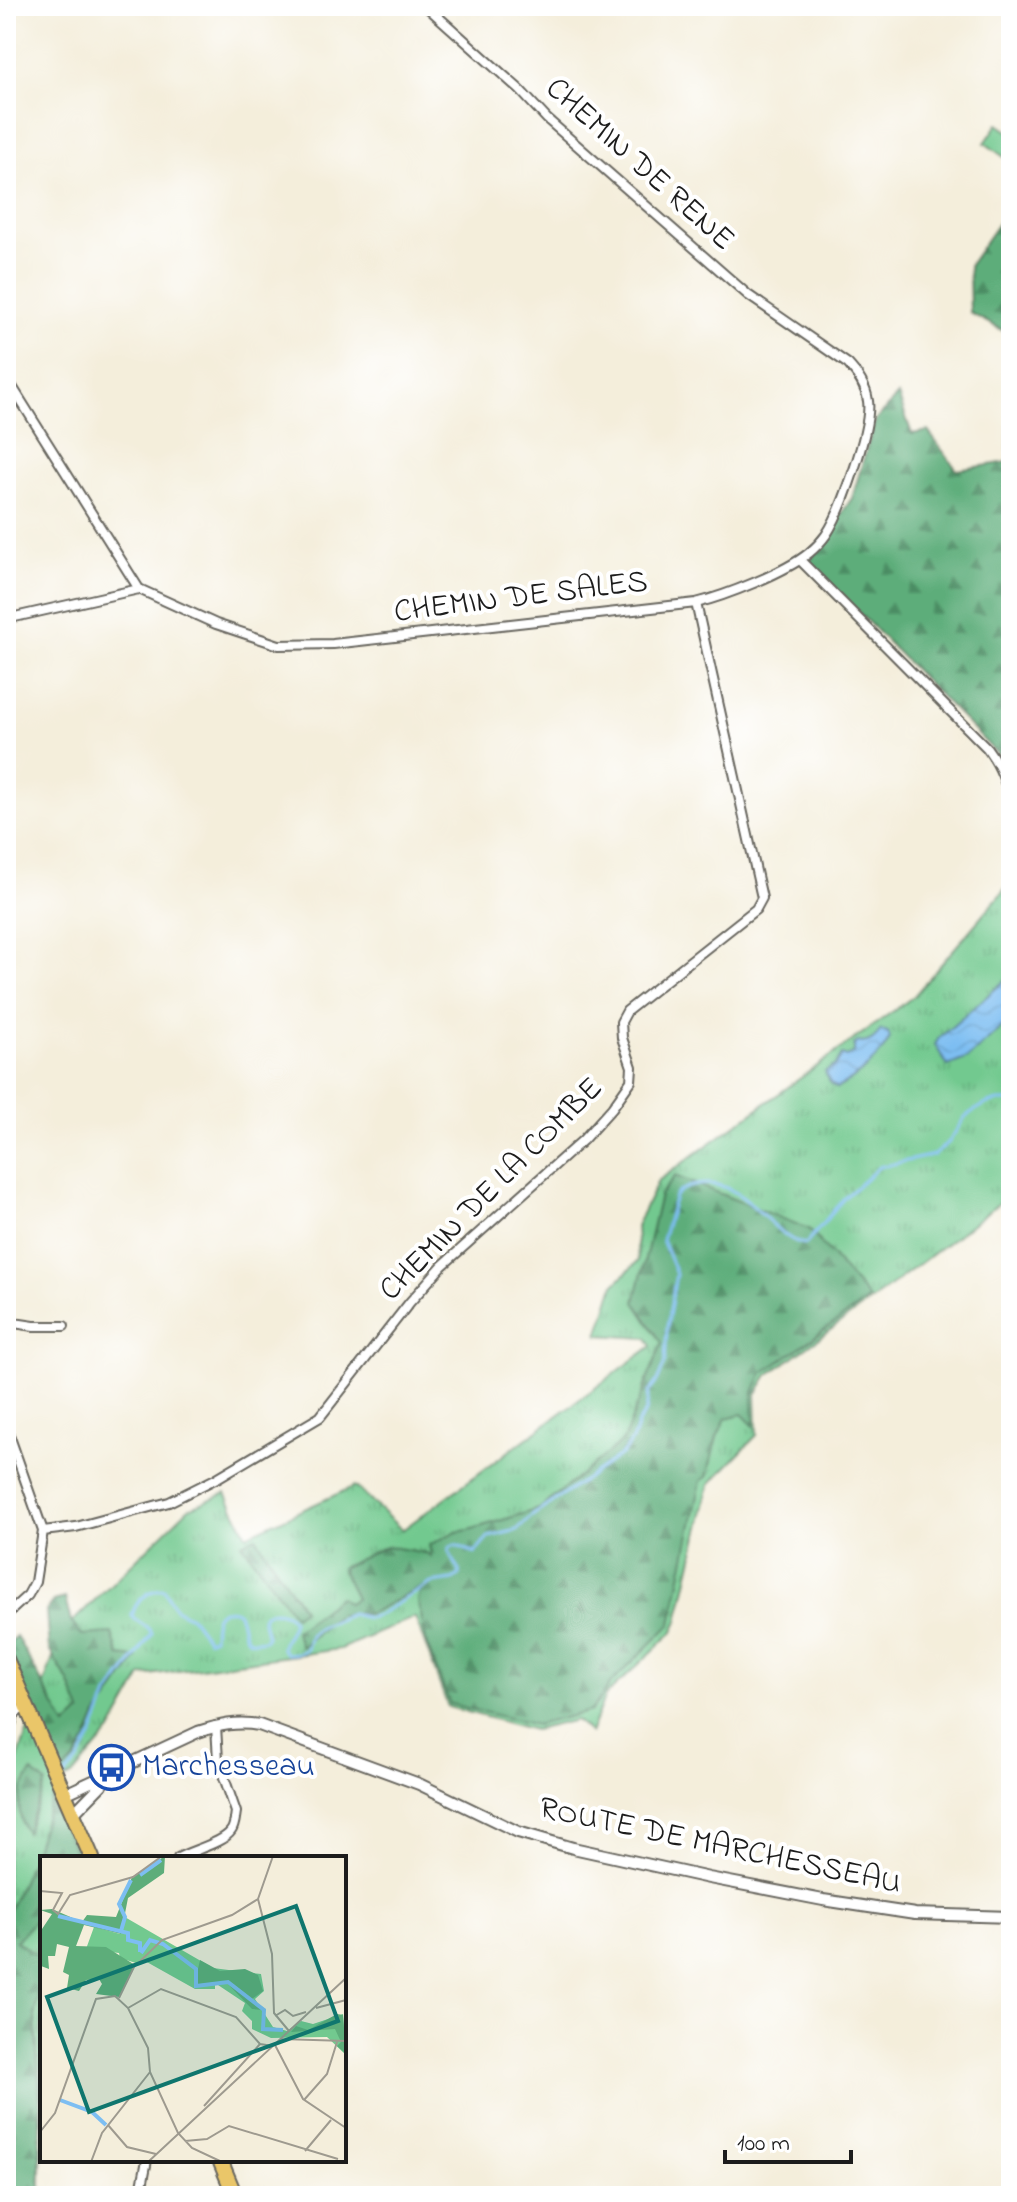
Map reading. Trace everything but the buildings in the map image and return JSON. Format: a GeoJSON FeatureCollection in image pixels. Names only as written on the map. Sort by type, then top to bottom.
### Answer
{"type":"FeatureCollection","features":[{"type":"Feature","properties":{"kind":"main road"},"geometry":{"type":"LineString","coordinates":[[6,1659],[91,1856]]}},
{"type":"Feature","properties":{"kind":"main road"},"geometry":{"type":"LineString","coordinates":[[221,2162],[235,2196]]}},
{"type":"Feature","properties":{"kind":"street","name":"CHEMIN DE RENE"},"geometry":{"type":"LineString","coordinates":[[426,6],[520,90],[547,119],[748,295],[827,350]]}},
{"type":"Feature","properties":{"kind":"street","name":"CHEMIN DE SALES"},"geometry":{"type":"LineString","coordinates":[[139,589],[216,624],[279,645],[333,644],[696,603],[715,598],[800,560],[826,535],[839,511],[867,426],[869,403],[859,376],[827,350]]}},
{"type":"Feature","properties":{"kind":"street"},"geometry":{"type":"LineString","coordinates":[[6,377],[139,589],[6,619]]}},
{"type":"Feature","properties":{"kind":"street"},"geometry":{"type":"LineString","coordinates":[[800,560],[987,748],[1003,773],[1011,809]]}},
{"type":"Feature","properties":{"kind":"street","name":"CHEMIN DE LA COMBE"},"geometry":{"type":"LineString","coordinates":[[43,1531],[76,1527],[169,1502],[217,1478],[320,1417],[442,1266],[583,1140],[612,1108],[631,1081],[632,1067],[622,1038],[621,1022],[627,1011],[756,909],[762,898],[696,603]]}},
{"type":"Feature","properties":{"kind":"street"},"geometry":{"type":"LineString","coordinates":[[6,1324],[64,1326]]}},
{"type":"Feature","properties":{"kind":"street"},"geometry":{"type":"LineString","coordinates":[[6,1426],[43,1531],[35,1582],[28,1595],[6,1615]]}},
{"type":"Feature","properties":{"kind":"street"},"geometry":{"type":"LineString","coordinates":[[6,1742],[14,1715],[26,1705]]}},
{"type":"Feature","properties":{"kind":"street","name":"ROUTE DE MARCHESSEAU"},"geometry":{"type":"LineString","coordinates":[[114,1772],[148,1754],[216,1726],[244,1722],[419,1784],[518,1832],[573,1848],[823,1900],[915,1914],[1011,1917]]}},
{"type":"Feature","properties":{"kind":"street"},"geometry":{"type":"LineString","coordinates":[[182,1856],[231,1831],[235,1820],[236,1812],[218,1760],[216,1726]]}},
{"type":"Feature","properties":{"kind":"street"},"geometry":{"type":"LineString","coordinates":[[60,1784],[114,1772]]}},
{"type":"Feature","properties":{"kind":"street"},"geometry":{"type":"LineString","coordinates":[[73,1814],[114,1772]]}},
{"type":"Feature","properties":{"kind":"street"},"geometry":{"type":"LineString","coordinates":[[140,2196],[147,2162]]}},
{"type":"Feature","properties":{"kind":"green space"},"geometry":{"type":"Polygon","coordinates":[[[998,124],[1011,133],[1011,162],[985,143],[998,124]]]}},
{"type":"Feature","properties":{"kind":"green space"},"geometry":{"type":"Polygon","coordinates":[[[1011,205],[1011,335],[970,313],[969,265],[1011,205]]]}},
{"type":"Feature","properties":{"kind":"green space"},"geometry":{"type":"Polygon","coordinates":[[[898,395],[912,434],[928,431],[957,470],[1008,462],[1011,400],[1011,772],[1005,762],[809,562],[852,498],[875,421],[898,395]]]}},
{"type":"Feature","properties":{"kind":"green space"},"geometry":{"type":"Polygon","coordinates":[[[1011,882],[1011,1194],[768,1375],[756,1394],[757,1435],[710,1484],[678,1621],[672,1633],[605,1696],[590,1733],[576,1720],[534,1730],[448,1707],[415,1617],[340,1649],[142,1676],[111,1731],[72,1776],[54,1785],[82,1856],[40,1856],[40,2162],[41,2187],[47,2196],[6,2196],[6,1793],[62,1632],[189,1508],[226,1493],[247,1535],[355,1486],[402,1530],[652,1346],[647,1338],[598,1335],[614,1285],[638,1261],[636,1226],[658,1181],[914,996],[1011,882]]]}},
{"type":"Feature","properties":{"kind":"green space"},"geometry":{"type":"Polygon","coordinates":[[[675,1176],[809,1229],[869,1299],[763,1373],[753,1394],[754,1426],[742,1414],[726,1418],[717,1437],[707,1477],[701,1481],[671,1624],[612,1682],[591,1711],[536,1725],[450,1704],[427,1645],[418,1600],[422,1587],[369,1614],[338,1615],[301,1647],[295,1631],[339,1597],[348,1603],[356,1598],[341,1568],[386,1546],[431,1556],[429,1545],[455,1532],[539,1509],[623,1441],[662,1343],[635,1302],[660,1195],[675,1176]]]}},
{"type":"Feature","properties":{"kind":"green space"},"geometry":{"type":"Polygon","coordinates":[[[256,1537],[303,1609],[294,1616],[242,1543],[256,1537]]]}},
{"type":"Feature","properties":{"kind":"green space"},"geometry":{"type":"Polygon","coordinates":[[[65,1598],[71,1622],[82,1635],[112,1633],[119,1656],[137,1658],[97,1716],[75,1760],[61,1775],[6,1646],[16,1636],[66,1726],[81,1712],[69,1682],[49,1650],[46,1611],[54,1601],[65,1598]]]}},
{"type":"Feature","properties":{"kind":"green space"},"geometry":{"type":"Polygon","coordinates":[[[32,1772],[46,1783],[26,1833],[20,1802],[23,1787],[32,1772]]]}},
{"type":"Feature","properties":{"kind":"green space"},"geometry":{"type":"Polygon","coordinates":[[[51,1799],[77,1856],[40,1856],[40,1914],[16,1941],[40,1958],[40,1987],[35,2013],[40,2188],[46,2196],[6,2196],[6,1916],[32,1859],[51,1799]]]}},
{"type":"Feature","properties":{"kind":"water"},"geometry":{"type":"Polygon","coordinates":[[[1011,975],[1011,1019],[968,1058],[948,1066],[935,1045],[938,1039],[1011,975]]]}},
{"type":"Feature","properties":{"kind":"water"},"geometry":{"type":"Polygon","coordinates":[[[881,1030],[888,1032],[890,1038],[874,1060],[837,1088],[830,1083],[825,1072],[836,1065],[842,1055],[847,1057],[854,1053],[854,1045],[858,1042],[871,1040],[881,1030]]]}},
{"type":"Feature","properties":{"kind":"waterway"},"geometry":{"type":"LineString","coordinates":[[64,1777],[78,1761],[92,1736],[108,1695],[152,1634],[132,1616],[139,1601],[148,1594],[164,1589],[175,1609],[191,1617],[208,1640],[213,1638],[216,1618],[224,1610],[237,1612],[246,1637],[255,1641],[264,1640],[267,1636],[262,1618],[264,1614],[282,1613],[292,1619],[282,1649],[287,1654],[299,1653],[306,1649],[310,1635],[318,1628],[351,1614],[368,1618],[378,1615],[431,1583],[453,1580],[459,1571],[449,1548],[455,1545],[475,1553],[489,1537],[517,1530],[532,1516],[621,1455],[632,1441],[638,1423],[646,1412],[649,1392],[665,1362],[676,1274],[662,1240],[675,1196],[680,1192],[697,1185],[715,1185],[730,1190],[782,1233],[806,1244],[844,1198],[879,1167],[934,1155],[949,1142],[965,1117],[972,1112],[988,1103],[1011,1101]]}},
{"type":"Feature","properties":{"kind":"place","name":"Marchesseau"},"geometry":{"type":"Point","coordinates":[111,1767]}}]}
